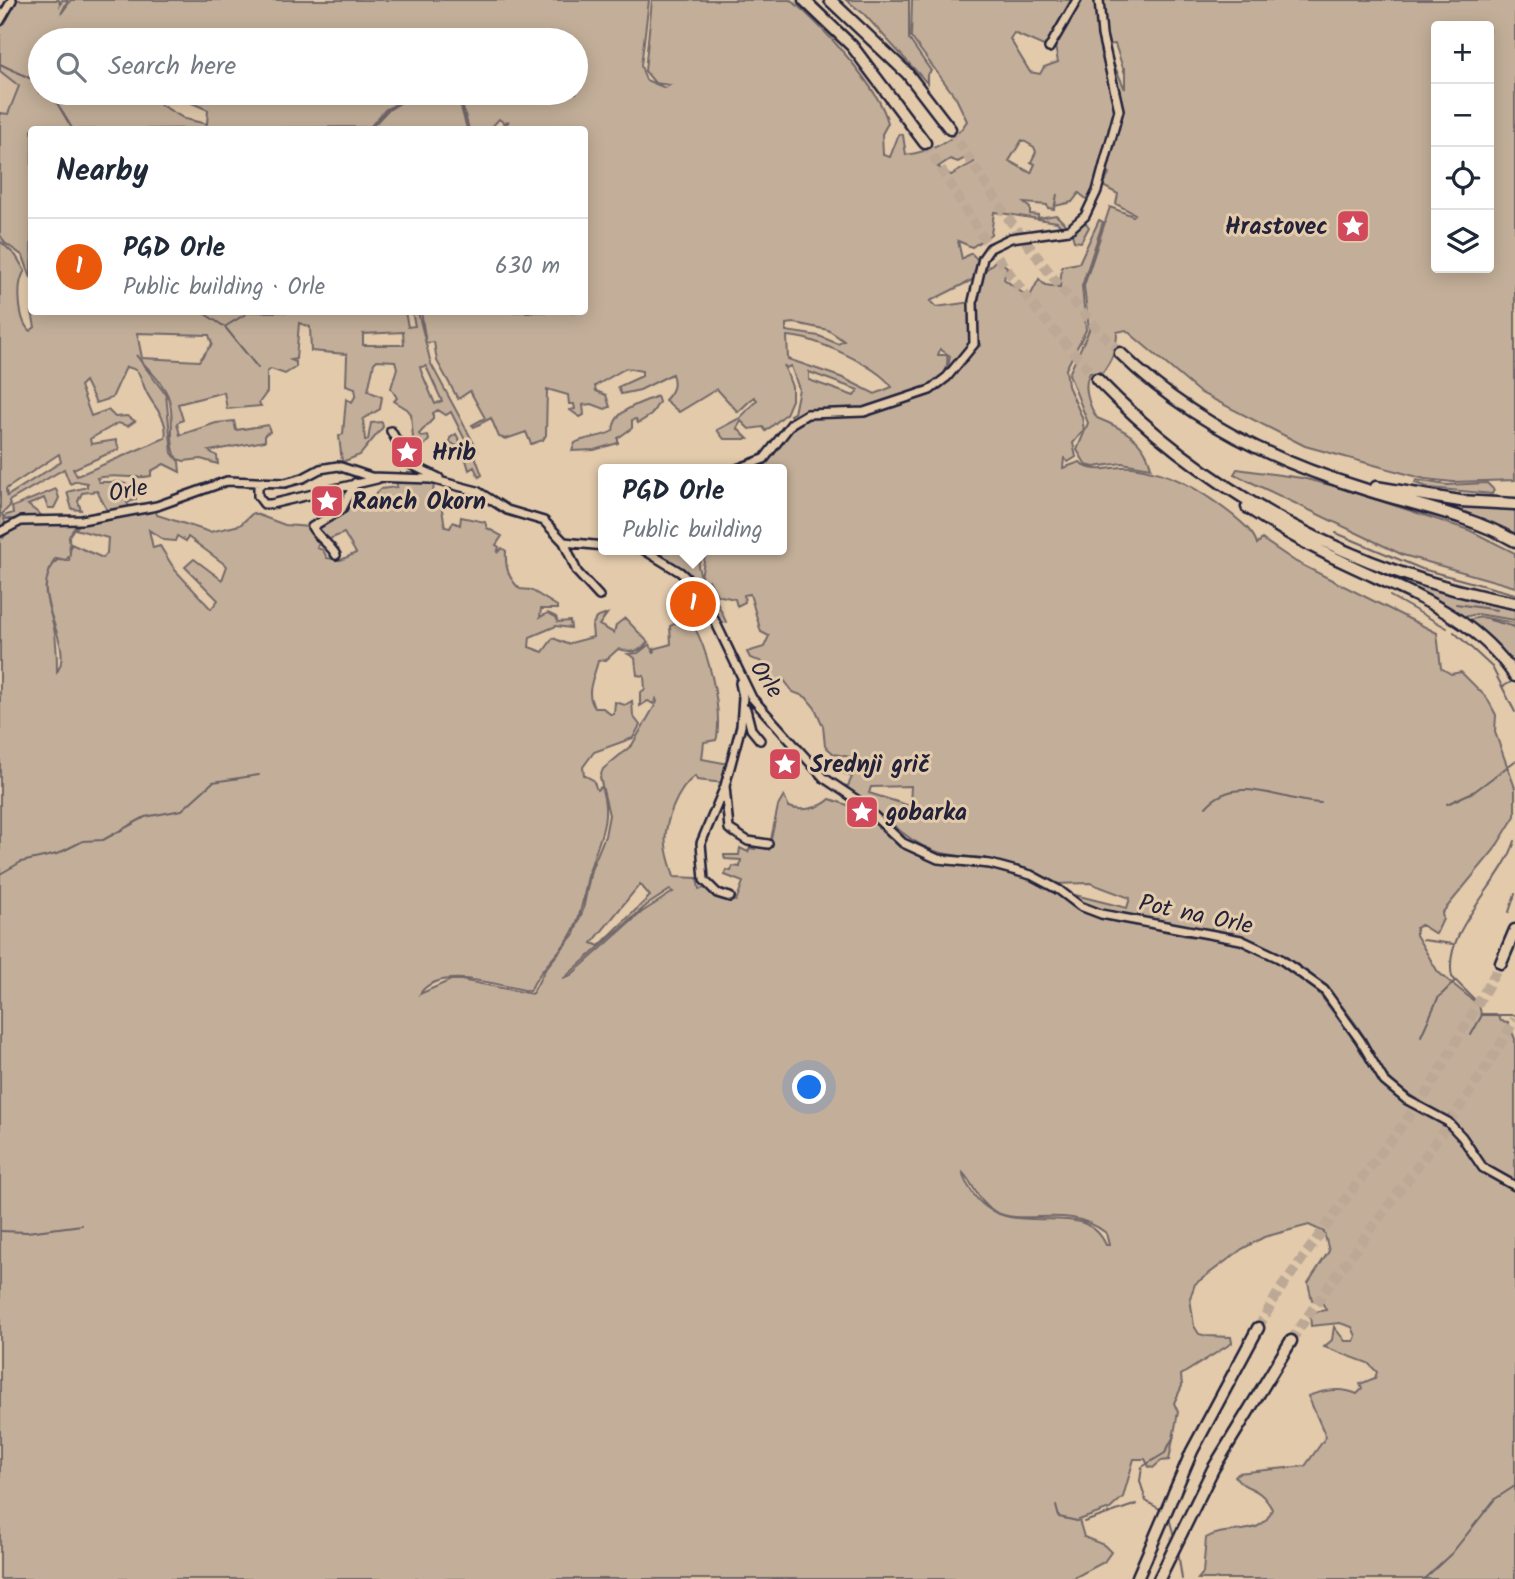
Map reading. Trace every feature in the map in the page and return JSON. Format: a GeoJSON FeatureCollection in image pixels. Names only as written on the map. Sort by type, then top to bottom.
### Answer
{"type":"FeatureCollection","features":[{"type":"Feature","properties":{"kind":"highway"},"geometry":{"type":"LineString","coordinates":[[804,0],[852,46],[925,143]]}},
{"type":"Feature","properties":{"kind":"highway"},"geometry":{"type":"LineString","coordinates":[[830,0],[890,55],[950,129]]}},
{"type":"Feature","properties":{"kind":"highway"},"geometry":{"type":"LineString","coordinates":[[1120,353],[1144,377],[1196,413],[1258,448],[1311,472],[1474,523],[1515,541]]}},
{"type":"Feature","properties":{"kind":"highway"},"geometry":{"type":"LineString","coordinates":[[1097,379],[1147,427],[1217,481],[1239,502],[1288,533],[1457,617],[1489,643],[1515,676]]}},
{"type":"Feature","properties":{"kind":"highway"},"geometry":{"type":"LineString","coordinates":[[1311,472],[1413,494],[1515,504]]}},
{"type":"Feature","properties":{"kind":"highway"},"geometry":{"type":"LineString","coordinates":[[1217,481],[1290,525],[1353,555],[1432,583],[1515,603]]}},
{"type":"Feature","properties":{"kind":"highway"},"geometry":{"type":"LineString","coordinates":[[1501,963],[1515,930]]}},
{"type":"Feature","properties":{"kind":"highway"},"geometry":{"type":"LineString","coordinates":[[1137,1579],[1202,1430],[1258,1328]]}},
{"type":"Feature","properties":{"kind":"highway"},"geometry":{"type":"LineString","coordinates":[[1159,1579],[1202,1490],[1252,1400],[1291,1341]]}},
{"type":"Feature","properties":{"kind":"street"},"geometry":{"type":"LineString","coordinates":[[0,21],[12,0]]}},
{"type":"Feature","properties":{"kind":"street"},"geometry":{"type":"LineString","coordinates":[[1049,48],[1077,0]]}},
{"type":"Feature","properties":{"kind":"street"},"geometry":{"type":"LineString","coordinates":[[761,464],[792,423],[807,414],[864,412],[938,386],[974,344],[973,301],[984,258],[990,248],[1011,239],[1061,233],[1084,216],[1102,176],[1110,135],[1119,110],[1102,35],[1098,0]]}},
{"type":"Feature","properties":{"kind":"street"},"geometry":{"type":"LineString","coordinates":[[391,430],[410,464],[446,482]]}},
{"type":"Feature","properties":{"kind":"street","name":"Orle"},"geometry":{"type":"LineString","coordinates":[[0,532],[21,521],[74,521],[157,506],[227,481],[294,481],[331,467],[371,477],[446,482],[477,491],[507,510],[544,521],[564,542]]}},
{"type":"Feature","properties":{"kind":"street","name":"Orle"},"geometry":{"type":"LineString","coordinates":[[263,482],[258,487],[258,496],[264,503],[271,504],[391,477]]}},
{"type":"Feature","properties":{"kind":"street"},"geometry":{"type":"LineString","coordinates":[[337,555],[329,542],[321,539],[312,527],[342,509],[355,483]]}},
{"type":"Feature","properties":{"kind":"street"},"geometry":{"type":"LineString","coordinates":[[598,545],[564,542],[573,566],[599,596]]}},
{"type":"Feature","properties":{"kind":"street","name":"Orle"},"geometry":{"type":"LineString","coordinates":[[652,555],[694,582],[737,671],[746,698],[824,778],[857,800],[876,819]]}},
{"type":"Feature","properties":{"kind":"street"},"geometry":{"type":"LineString","coordinates":[[746,698],[751,729],[760,740]]}},
{"type":"Feature","properties":{"kind":"street"},"geometry":{"type":"LineString","coordinates":[[730,897],[712,889],[704,880],[701,844],[725,786],[746,698]]}},
{"type":"Feature","properties":{"kind":"street"},"geometry":{"type":"LineString","coordinates":[[725,786],[729,829],[748,841],[768,844]]}},
{"type":"Feature","properties":{"kind":"street","name":"Pot na Orle"},"geometry":{"type":"LineString","coordinates":[[876,819],[903,843],[925,855],[949,862],[1015,870],[1059,890],[1089,910],[1195,934],[1241,940],[1279,958],[1324,990],[1360,1040],[1384,1081],[1407,1100],[1448,1122],[1483,1168],[1515,1186]]}},
{"type":"Feature","properties":{"kind":"shaded area"},"geometry":{"type":"Polygon","coordinates":[[[14,0],[59,0],[60,5],[62,0],[68,0],[61,14],[71,0],[649,0],[641,66],[646,80],[665,88],[670,85],[655,83],[645,71],[652,0],[791,0],[833,40],[873,92],[888,123],[882,134],[883,155],[890,157],[899,134],[903,135],[906,155],[924,151],[949,140],[967,121],[956,98],[911,37],[912,0],[1075,0],[1046,47],[1014,33],[1010,39],[1030,72],[1040,74],[1044,67],[1058,62],[1054,41],[1078,0],[1096,0],[1117,100],[1116,115],[1091,203],[1079,193],[1072,202],[1055,206],[1057,194],[1054,209],[1048,208],[1047,205],[1024,203],[1030,208],[1030,214],[1038,215],[1038,218],[1056,215],[1068,227],[1064,230],[1057,222],[994,212],[991,234],[972,247],[958,241],[962,259],[971,253],[979,261],[976,278],[930,301],[936,307],[972,302],[971,345],[947,373],[950,356],[940,349],[938,355],[947,355],[947,364],[943,376],[934,386],[863,410],[821,409],[793,420],[790,415],[794,413],[799,389],[791,366],[786,368],[784,365],[792,387],[792,400],[786,414],[766,431],[763,427],[749,429],[741,421],[737,428],[748,439],[724,439],[717,430],[740,418],[757,400],[754,397],[738,412],[717,389],[679,412],[665,400],[673,388],[672,374],[640,390],[621,394],[618,387],[642,376],[642,371],[626,368],[595,386],[596,391],[606,395],[610,407],[605,409],[592,404],[583,405],[584,415],[580,417],[570,410],[575,409],[574,404],[569,404],[568,395],[547,389],[546,435],[543,440],[531,444],[526,432],[506,439],[499,437],[491,418],[474,427],[472,425],[485,418],[470,391],[458,399],[437,361],[434,342],[426,343],[421,315],[588,315],[588,126],[505,126],[509,121],[504,123],[499,119],[493,126],[468,126],[462,105],[588,105],[588,28],[28,28],[28,105],[161,105],[185,119],[207,124],[208,110],[197,105],[394,105],[385,110],[371,126],[28,126],[28,270],[23,256],[5,243],[0,235],[0,113],[8,114],[19,86],[0,71],[0,25],[14,0]],[[1022,140],[1009,161],[1031,173],[1035,164],[1031,162],[1036,152],[1034,147],[1022,140]],[[969,156],[958,162],[950,159],[938,167],[951,175],[974,162],[969,156]],[[795,323],[786,324],[786,331],[819,336],[838,344],[844,341],[828,330],[795,323]],[[787,336],[788,359],[843,378],[875,394],[892,387],[859,361],[813,341],[787,336]],[[809,372],[809,380],[854,396],[858,390],[809,372]]]}},
{"type":"Feature","properties":{"kind":"shaded area"},"geometry":{"type":"Polygon","coordinates":[[[846,0],[909,0],[909,39],[931,71],[927,75],[927,83],[864,14],[846,0]]]}},
{"type":"Feature","properties":{"kind":"shaded area"},"geometry":{"type":"Polygon","coordinates":[[[1100,0],[1515,0],[1515,480],[1453,482],[1425,479],[1305,446],[1199,392],[1126,330],[1117,332],[1113,353],[1103,372],[1090,373],[1088,396],[1097,418],[1132,436],[1144,450],[1151,468],[1122,463],[1094,467],[1086,465],[1077,450],[1088,423],[1069,374],[1089,330],[1084,286],[1110,207],[1133,216],[1135,214],[1116,204],[1118,194],[1103,186],[1109,174],[1107,165],[1119,116],[1109,54],[1125,89],[1125,74],[1115,44],[1106,45],[1100,0]]]}},
{"type":"Feature","properties":{"kind":"shaded area"},"geometry":{"type":"Polygon","coordinates":[[[0,71],[20,87],[10,121],[0,115],[0,71]]]}},
{"type":"Feature","properties":{"kind":"shaded area"},"geometry":{"type":"Polygon","coordinates":[[[397,105],[460,105],[466,126],[373,126],[397,105]]]}},
{"type":"Feature","properties":{"kind":"shaded area"},"geometry":{"type":"Polygon","coordinates":[[[1099,220],[1103,222],[1082,286],[1086,330],[1066,369],[1068,386],[1082,417],[1084,430],[1073,443],[1076,457],[1068,462],[1064,458],[1063,468],[1080,462],[1097,469],[1146,469],[1172,477],[1196,489],[1243,524],[1257,544],[1262,539],[1296,562],[1437,633],[1441,668],[1451,674],[1461,672],[1487,698],[1496,715],[1495,732],[1515,788],[1515,816],[1494,850],[1442,913],[1443,919],[1436,934],[1421,925],[1416,928],[1416,935],[1438,972],[1479,1005],[1481,1014],[1496,1014],[1501,1021],[1508,1022],[1515,1039],[1515,1579],[1198,1579],[1203,1573],[1206,1538],[1261,1525],[1272,1509],[1262,1495],[1244,1485],[1235,1476],[1238,1473],[1305,1466],[1326,1437],[1308,1396],[1332,1390],[1357,1394],[1362,1389],[1360,1384],[1375,1378],[1377,1372],[1368,1363],[1324,1347],[1332,1340],[1334,1327],[1345,1341],[1354,1341],[1356,1336],[1352,1327],[1340,1323],[1311,1326],[1310,1313],[1326,1310],[1322,1302],[1312,1300],[1308,1283],[1329,1251],[1324,1232],[1309,1225],[1264,1237],[1242,1249],[1195,1284],[1190,1298],[1194,1326],[1199,1334],[1231,1337],[1232,1343],[1181,1375],[1182,1386],[1174,1403],[1178,1412],[1169,1460],[1161,1461],[1153,1468],[1149,1467],[1145,1459],[1134,1459],[1123,1497],[1110,1509],[1079,1520],[1084,1537],[1104,1545],[1111,1552],[1104,1562],[1072,1579],[0,1579],[0,536],[3,538],[9,531],[26,523],[78,522],[69,536],[70,553],[71,544],[103,558],[107,553],[108,538],[75,529],[82,522],[145,509],[148,513],[155,508],[157,515],[210,532],[240,525],[253,513],[285,525],[310,527],[320,540],[317,548],[323,550],[327,558],[341,560],[356,553],[344,533],[327,540],[314,527],[345,505],[349,495],[353,501],[367,501],[381,489],[397,487],[396,478],[434,482],[433,494],[441,498],[442,494],[451,496],[450,500],[441,504],[445,527],[450,528],[453,522],[460,525],[461,517],[485,522],[487,528],[502,536],[496,545],[499,547],[497,553],[502,548],[506,551],[508,572],[516,585],[520,589],[531,590],[557,606],[557,609],[541,609],[540,617],[548,613],[556,617],[558,622],[570,621],[571,628],[556,626],[530,637],[529,647],[543,652],[553,638],[567,644],[593,637],[592,626],[596,618],[607,614],[599,625],[614,633],[616,625],[625,618],[648,642],[638,650],[618,649],[606,660],[598,661],[592,679],[590,697],[595,708],[603,708],[614,714],[615,702],[625,705],[632,701],[633,716],[640,725],[633,738],[594,752],[583,767],[584,775],[593,780],[597,790],[601,787],[605,811],[602,832],[588,876],[579,916],[569,938],[538,977],[530,991],[488,982],[455,979],[441,980],[429,985],[420,994],[451,980],[461,980],[532,994],[546,968],[574,934],[583,910],[591,870],[605,836],[609,815],[600,777],[603,769],[632,745],[657,702],[656,699],[653,704],[648,701],[640,706],[640,693],[645,689],[644,676],[637,675],[635,658],[628,654],[638,653],[650,644],[654,654],[654,649],[671,644],[670,626],[688,617],[707,658],[717,708],[717,737],[716,740],[704,742],[702,759],[729,764],[724,783],[697,780],[695,776],[677,798],[669,818],[666,837],[667,853],[674,877],[697,878],[699,889],[707,888],[736,901],[743,882],[725,875],[726,870],[731,871],[733,866],[740,867],[741,860],[725,859],[724,855],[739,855],[740,848],[748,852],[750,848],[755,849],[757,843],[767,845],[769,849],[778,806],[784,796],[789,807],[800,809],[817,807],[830,799],[865,811],[901,846],[932,861],[996,867],[1036,880],[1094,915],[1186,936],[1226,939],[1250,946],[1281,962],[1315,988],[1385,1081],[1469,1141],[1441,1115],[1390,1079],[1378,1065],[1365,1038],[1341,1005],[1311,976],[1276,952],[1238,937],[1148,922],[1098,910],[1080,902],[1071,894],[1127,908],[1130,898],[1090,883],[1053,884],[1037,875],[986,861],[985,858],[944,854],[923,846],[890,822],[886,823],[836,784],[848,786],[852,777],[843,773],[848,763],[853,764],[855,758],[834,754],[825,746],[823,726],[815,708],[806,697],[793,692],[784,680],[770,681],[764,676],[765,668],[760,661],[750,658],[747,652],[764,647],[769,636],[761,632],[750,594],[744,595],[745,602],[737,606],[735,599],[717,595],[709,580],[701,587],[656,555],[702,555],[698,566],[701,577],[705,555],[787,555],[787,464],[764,464],[790,428],[809,415],[848,416],[929,393],[981,345],[974,328],[974,317],[983,266],[987,269],[997,259],[1007,267],[1004,279],[1029,298],[1039,279],[1045,285],[1060,287],[1062,266],[1079,263],[1099,220]],[[149,530],[153,548],[160,546],[175,570],[211,609],[218,600],[185,567],[194,559],[222,580],[227,566],[188,537],[186,541],[177,536],[175,541],[164,540],[149,530]],[[70,555],[66,560],[57,558],[49,573],[57,560],[69,561],[70,555]],[[46,588],[47,601],[55,634],[57,672],[61,647],[46,588]],[[911,786],[871,787],[869,793],[910,806],[911,786]],[[640,884],[592,943],[599,946],[650,896],[640,884]],[[670,890],[647,905],[563,979],[570,976],[642,912],[673,892],[670,890]],[[963,1173],[972,1192],[987,1208],[1005,1216],[1024,1219],[1080,1222],[1095,1230],[1106,1245],[1109,1245],[1106,1233],[1091,1224],[1061,1217],[1006,1216],[984,1203],[963,1173]]]}},
{"type":"Feature","properties":{"kind":"shaded area"},"geometry":{"type":"Polygon","coordinates":[[[1085,222],[1089,227],[1081,242],[1074,241],[1072,234],[1085,222]]]}},
{"type":"Feature","properties":{"kind":"shaded area"},"geometry":{"type":"Polygon","coordinates":[[[0,241],[16,256],[25,271],[20,284],[20,301],[23,319],[30,331],[35,327],[33,315],[406,315],[408,327],[415,326],[413,315],[419,315],[431,364],[478,451],[474,453],[482,475],[479,477],[474,467],[469,470],[463,450],[450,442],[450,438],[456,434],[462,445],[467,444],[451,412],[446,415],[438,410],[433,413],[433,419],[419,434],[421,437],[428,436],[429,440],[410,458],[406,446],[413,438],[411,414],[394,401],[397,398],[391,388],[397,368],[395,361],[377,360],[374,363],[368,391],[382,397],[380,409],[363,419],[365,440],[368,440],[371,423],[382,422],[383,427],[360,455],[342,462],[339,436],[343,434],[346,399],[352,402],[356,395],[355,388],[346,385],[347,356],[311,351],[310,327],[299,323],[296,359],[291,360],[296,362],[296,367],[285,374],[271,369],[267,372],[267,392],[259,403],[261,406],[227,409],[224,392],[178,404],[183,420],[177,423],[180,435],[216,423],[234,421],[236,430],[268,425],[270,432],[265,434],[265,441],[209,451],[217,456],[218,464],[201,459],[177,459],[167,393],[136,355],[166,395],[172,453],[179,462],[180,472],[164,464],[151,471],[151,476],[97,478],[99,482],[119,482],[135,487],[136,499],[127,503],[130,507],[108,512],[97,491],[82,493],[78,501],[81,510],[72,509],[67,492],[87,487],[87,483],[77,481],[70,484],[64,469],[9,501],[10,506],[2,514],[6,525],[0,531],[0,241]],[[403,332],[363,334],[363,345],[404,345],[403,332]],[[137,333],[142,358],[199,361],[212,344],[209,335],[137,333]],[[426,366],[420,367],[435,404],[442,401],[426,366]],[[126,367],[112,398],[96,403],[85,381],[80,386],[91,416],[108,410],[115,417],[127,416],[135,421],[128,426],[118,423],[90,439],[91,444],[116,440],[119,449],[73,469],[77,476],[165,438],[163,419],[135,370],[126,367]],[[59,454],[6,489],[7,496],[61,462],[59,454]]]}},
{"type":"Feature","properties":{"kind":"shaded area"},"geometry":{"type":"Polygon","coordinates":[[[657,396],[659,402],[651,415],[638,423],[636,419],[632,420],[632,428],[618,438],[618,443],[594,450],[572,451],[575,443],[613,431],[614,424],[623,412],[657,396]]]}},
{"type":"Feature","properties":{"kind":"shaded area"},"geometry":{"type":"Polygon","coordinates":[[[1237,469],[1302,478],[1338,487],[1469,530],[1515,553],[1515,587],[1403,555],[1234,474],[1237,469]]]}},
{"type":"Feature","properties":{"kind":"shaded area"},"geometry":{"type":"Polygon","coordinates":[[[1416,480],[1447,485],[1487,483],[1494,490],[1492,494],[1430,488],[1415,483],[1416,480]]]}},
{"type":"Feature","properties":{"kind":"shaded area"},"geometry":{"type":"Polygon","coordinates":[[[56,489],[59,498],[54,508],[48,508],[44,498],[28,505],[46,519],[6,519],[4,516],[13,513],[12,507],[56,489]]]}},
{"type":"Feature","properties":{"kind":"shaded area"},"geometry":{"type":"Polygon","coordinates":[[[1439,504],[1515,509],[1515,534],[1439,504]]]}},
{"type":"Feature","properties":{"kind":"shaded area"},"geometry":{"type":"Polygon","coordinates":[[[1329,550],[1405,581],[1515,609],[1515,620],[1477,614],[1464,617],[1430,597],[1329,550]]]}},
{"type":"Feature","properties":{"kind":"shaded area"},"geometry":{"type":"Polygon","coordinates":[[[713,593],[726,622],[718,625],[705,596],[713,593]]]}},
{"type":"Feature","properties":{"kind":"shaded area"},"geometry":{"type":"Polygon","coordinates":[[[1481,617],[1515,623],[1515,670],[1496,644],[1468,620],[1481,617]]]}},
{"type":"Feature","properties":{"kind":"waterway"},"geometry":{"type":"LineString","coordinates":[[0,64],[28,77]]}},
{"type":"Feature","properties":{"kind":"waterway"},"geometry":{"type":"LineString","coordinates":[[58,105],[71,126]]}},
{"type":"Feature","properties":{"kind":"waterway"},"geometry":{"type":"LineString","coordinates":[[207,315],[225,327],[258,368]]}},
{"type":"Feature","properties":{"kind":"waterway"},"geometry":{"type":"LineString","coordinates":[[226,326],[244,315]]}},
{"type":"Feature","properties":{"kind":"waterway"},"geometry":{"type":"LineString","coordinates":[[1336,533],[1422,569],[1515,594]]}},
{"type":"Feature","properties":{"kind":"waterway"},"geometry":{"type":"LineString","coordinates":[[1390,596],[1447,628]]}},
{"type":"Feature","properties":{"kind":"waterway"},"geometry":{"type":"LineString","coordinates":[[1456,604],[1497,610]]}},
{"type":"Feature","properties":{"kind":"waterway"},"geometry":{"type":"LineString","coordinates":[[1490,620],[1515,627]]}},
{"type":"Feature","properties":{"kind":"waterway"},"geometry":{"type":"LineString","coordinates":[[1454,632],[1492,667],[1515,712]]}},
{"type":"Feature","properties":{"kind":"waterway"},"geometry":{"type":"LineString","coordinates":[[1504,686],[1511,682]]}},
{"type":"Feature","properties":{"kind":"waterway"},"geometry":{"type":"LineString","coordinates":[[1447,804],[1475,791],[1515,761]]}},
{"type":"Feature","properties":{"kind":"waterway"},"geometry":{"type":"LineString","coordinates":[[0,874],[21,862],[57,854],[83,841],[103,840],[145,817],[182,810],[213,782],[259,775]]}},
{"type":"Feature","properties":{"kind":"waterway"},"geometry":{"type":"LineString","coordinates":[[1206,807],[1218,797],[1232,791],[1246,790],[1321,803]]}},
{"type":"Feature","properties":{"kind":"waterway"},"geometry":{"type":"LineString","coordinates":[[1474,999],[1452,977],[1451,959],[1464,925],[1508,858],[1515,841]]}},
{"type":"Feature","properties":{"kind":"waterway"},"geometry":{"type":"LineString","coordinates":[[1509,912],[1515,894]]}},
{"type":"Feature","properties":{"kind":"waterway"},"geometry":{"type":"LineString","coordinates":[[1423,940],[1453,944]]}},
{"type":"Feature","properties":{"kind":"waterway"},"geometry":{"type":"LineString","coordinates":[[1421,1036],[1438,998],[1455,981]]}},
{"type":"Feature","properties":{"kind":"waterway"},"geometry":{"type":"LineString","coordinates":[[1471,1035],[1482,1015],[1515,1015]]}},
{"type":"Feature","properties":{"kind":"waterway"},"geometry":{"type":"LineString","coordinates":[[0,1231],[27,1232],[82,1225]]}},
{"type":"Feature","properties":{"kind":"waterway"},"geometry":{"type":"LineString","coordinates":[[1163,1511],[1146,1501],[1140,1481],[1142,1467],[1165,1453],[1175,1434]]}},
{"type":"Feature","properties":{"kind":"waterway"},"geometry":{"type":"LineString","coordinates":[[1424,1579],[1452,1553],[1495,1499],[1515,1486]]}},
{"type":"Feature","properties":{"kind":"waterway"},"geometry":{"type":"LineString","coordinates":[[1084,1522],[1137,1504]]}},
{"type":"Feature","properties":{"kind":"waterway"},"geometry":{"type":"LineString","coordinates":[[1056,1506],[1059,1517],[1077,1521]]}},
{"type":"Feature","properties":{"kind":"waterway"},"geometry":{"type":"LineString","coordinates":[[1169,1518],[1174,1536]]}},
{"type":"Feature","properties":{"kind":"waterway"},"geometry":{"type":"LineString","coordinates":[[1178,1552],[1182,1579]]}},
{"type":"Feature","properties":{"kind":"tunnel"},"geometry":{"type":"LineString","coordinates":[[950,129],[1008,218],[1064,292],[1120,353]]}},
{"type":"Feature","properties":{"kind":"tunnel"},"geometry":{"type":"LineString","coordinates":[[925,143],[978,230],[1037,311],[1097,379]]}},
{"type":"Feature","properties":{"kind":"tunnel"},"geometry":{"type":"LineString","coordinates":[[1258,1328],[1279,1291],[1427,1093],[1501,963]]}},
{"type":"Feature","properties":{"kind":"tunnel"},"geometry":{"type":"LineString","coordinates":[[1291,1341],[1463,1102],[1515,1019]]}},
{"type":"Feature","properties":{"kind":"place","name":"Hrastovec"},"geometry":{"type":"Point","coordinates":[1353,226]}},
{"type":"Feature","properties":{"kind":"place","name":"Hrib"},"geometry":{"type":"Point","coordinates":[407,452]}},
{"type":"Feature","properties":{"kind":"place","name":"Ranch Okorn"},"geometry":{"type":"Point","coordinates":[327,501]}},
{"type":"Feature","properties":{"kind":"place","name":"PGD Orle"},"geometry":{"type":"Point","coordinates":[693,604]}},
{"type":"Feature","properties":{"kind":"place","name":"Srednji grič"},"geometry":{"type":"Point","coordinates":[785,764]}},
{"type":"Feature","properties":{"kind":"place","name":"gobarka"},"geometry":{"type":"Point","coordinates":[862,812]}}]}
